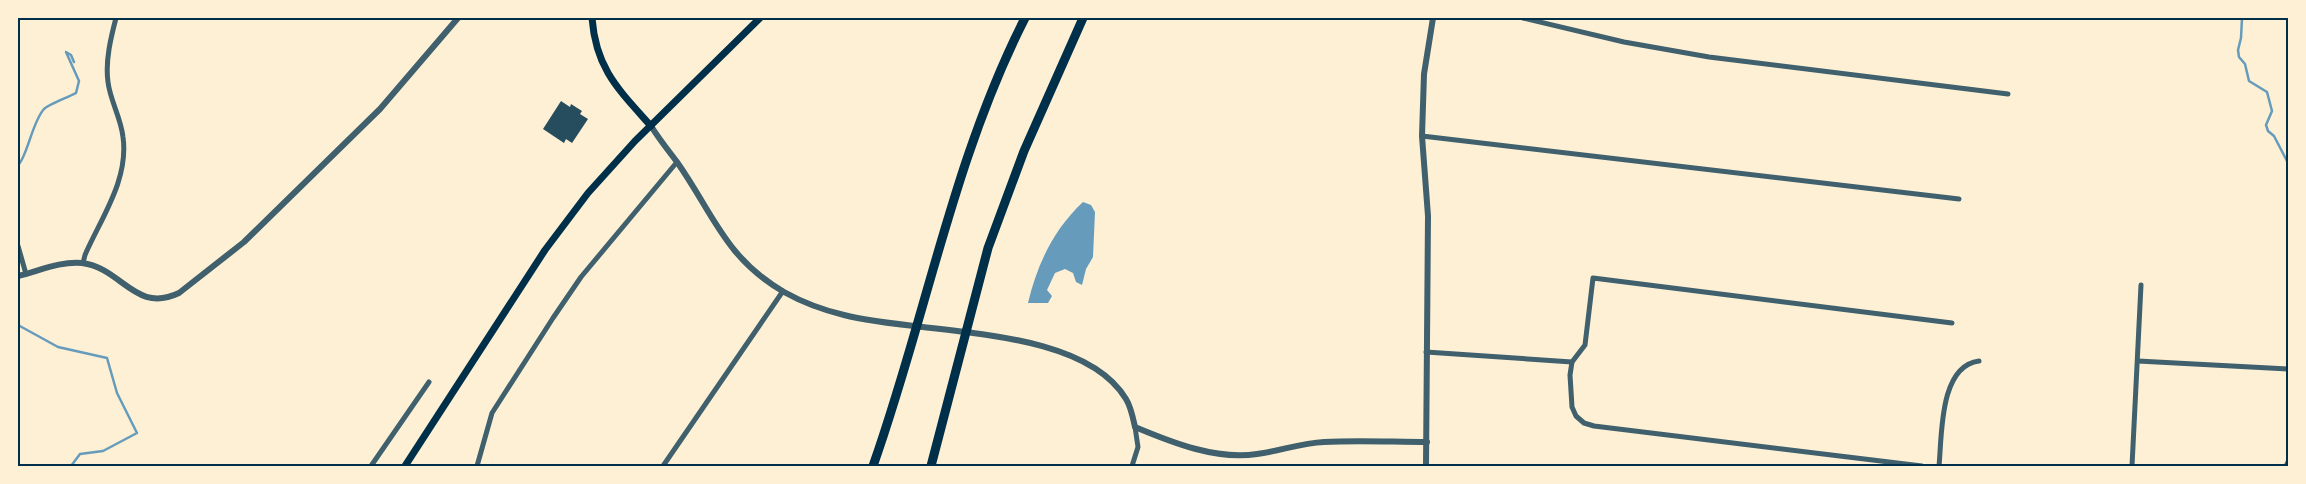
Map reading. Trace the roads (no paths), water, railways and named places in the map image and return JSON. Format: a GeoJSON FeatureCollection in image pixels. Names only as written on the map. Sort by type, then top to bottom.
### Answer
{"type":"FeatureCollection","features":[{"type":"Feature","properties":{"kind":"highway"},"geometry":{"type":"LineString","coordinates":[[873,466],[890,418],[959,181],[987,103],[1025,18]]}},
{"type":"Feature","properties":{"kind":"highway"},"geometry":{"type":"LineString","coordinates":[[931,466],[988,248],[1024,151],[1083,18]]}},
{"type":"Feature","properties":{"kind":"main road"},"geometry":{"type":"LineString","coordinates":[[592,18],[599,58],[604,70],[620,92],[650,126]]}},
{"type":"Feature","properties":{"kind":"main road"},"geometry":{"type":"LineString","coordinates":[[405,466],[545,250],[588,194],[650,126],[760,18]]}},
{"type":"Feature","properties":{"kind":"street"},"geometry":{"type":"LineString","coordinates":[[83,263],[117,188],[122,164],[123,138],[108,82],[108,58],[116,18]]}},
{"type":"Feature","properties":{"kind":"street"},"geometry":{"type":"LineString","coordinates":[[18,276],[54,266],[83,263],[99,267],[148,298],[168,299],[180,293],[244,242],[366,122],[458,18]]}},
{"type":"Feature","properties":{"kind":"street"},"geometry":{"type":"LineString","coordinates":[[1426,466],[1428,216],[1422,136],[1424,74],[1433,18]]}},
{"type":"Feature","properties":{"kind":"street"},"geometry":{"type":"LineString","coordinates":[[1523,18],[1624,42],[1709,57],[2008,94]]}},
{"type":"Feature","properties":{"kind":"street"},"geometry":{"type":"LineString","coordinates":[[650,126],[677,162],[723,237],[743,262],[783,291],[829,311],[885,323],[1008,337],[1051,349],[1086,364],[1104,375],[1127,400],[1136,428],[1138,447],[1132,466]]}},
{"type":"Feature","properties":{"kind":"street"},"geometry":{"type":"LineString","coordinates":[[1422,136],[1959,200]]}},
{"type":"Feature","properties":{"kind":"street"},"geometry":{"type":"LineString","coordinates":[[477,466],[492,413],[553,318],[606,245],[677,162]]}},
{"type":"Feature","properties":{"kind":"street"},"geometry":{"type":"LineString","coordinates":[[18,246],[26,274]]}},
{"type":"Feature","properties":{"kind":"street"},"geometry":{"type":"LineString","coordinates":[[1922,466],[1594,426],[1584,423],[1576,416],[1572,407],[1570,375],[1572,362],[1585,345],[1593,278],[1952,323]]}},
{"type":"Feature","properties":{"kind":"street"},"geometry":{"type":"LineString","coordinates":[[2132,466],[2140,285]]}},
{"type":"Feature","properties":{"kind":"street"},"geometry":{"type":"LineString","coordinates":[[663,466],[783,291]]}},
{"type":"Feature","properties":{"kind":"street"},"geometry":{"type":"LineString","coordinates":[[1426,352],[1572,362]]}},
{"type":"Feature","properties":{"kind":"street"},"geometry":{"type":"LineString","coordinates":[[1939,466],[1947,395],[1951,383],[1965,365],[1979,361]]}},
{"type":"Feature","properties":{"kind":"street"},"geometry":{"type":"LineString","coordinates":[[2138,361],[2288,369]]}},
{"type":"Feature","properties":{"kind":"street"},"geometry":{"type":"LineString","coordinates":[[371,466],[429,382]]}},
{"type":"Feature","properties":{"kind":"street"},"geometry":{"type":"LineString","coordinates":[[1136,428],[1210,452],[1231,456],[1254,455],[1298,445],[1324,442],[1427,442]]}},
{"type":"Feature","properties":{"kind":"street"},"geometry":{"type":"LineString","coordinates":[[2286,466],[2288,462]]}},
{"type":"Feature","properties":{"kind":"water"},"geometry":{"type":"Polygon","coordinates":[[[1083,202],[1091,205],[1095,212],[1093,257],[1086,269],[1082,285],[1076,282],[1073,273],[1065,269],[1055,273],[1047,290],[1052,296],[1048,303],[1028,303],[1041,262],[1055,236],[1083,202]]]}},
{"type":"Feature","properties":{"kind":"waterway"},"geometry":{"type":"LineString","coordinates":[[2242,18],[2238,50],[2239,57],[2245,64],[2249,81],[2267,92],[2272,111],[2266,125],[2288,163]]}},
{"type":"Feature","properties":{"kind":"waterway"},"geometry":{"type":"LineString","coordinates":[[18,165],[24,155],[36,122],[44,109],[76,93],[79,81],[66,52],[71,55],[74,62]]}},
{"type":"Feature","properties":{"kind":"waterway"},"geometry":{"type":"LineString","coordinates":[[18,325],[58,347],[107,358],[117,393],[137,433],[103,451],[80,454],[71,466]]}}]}
